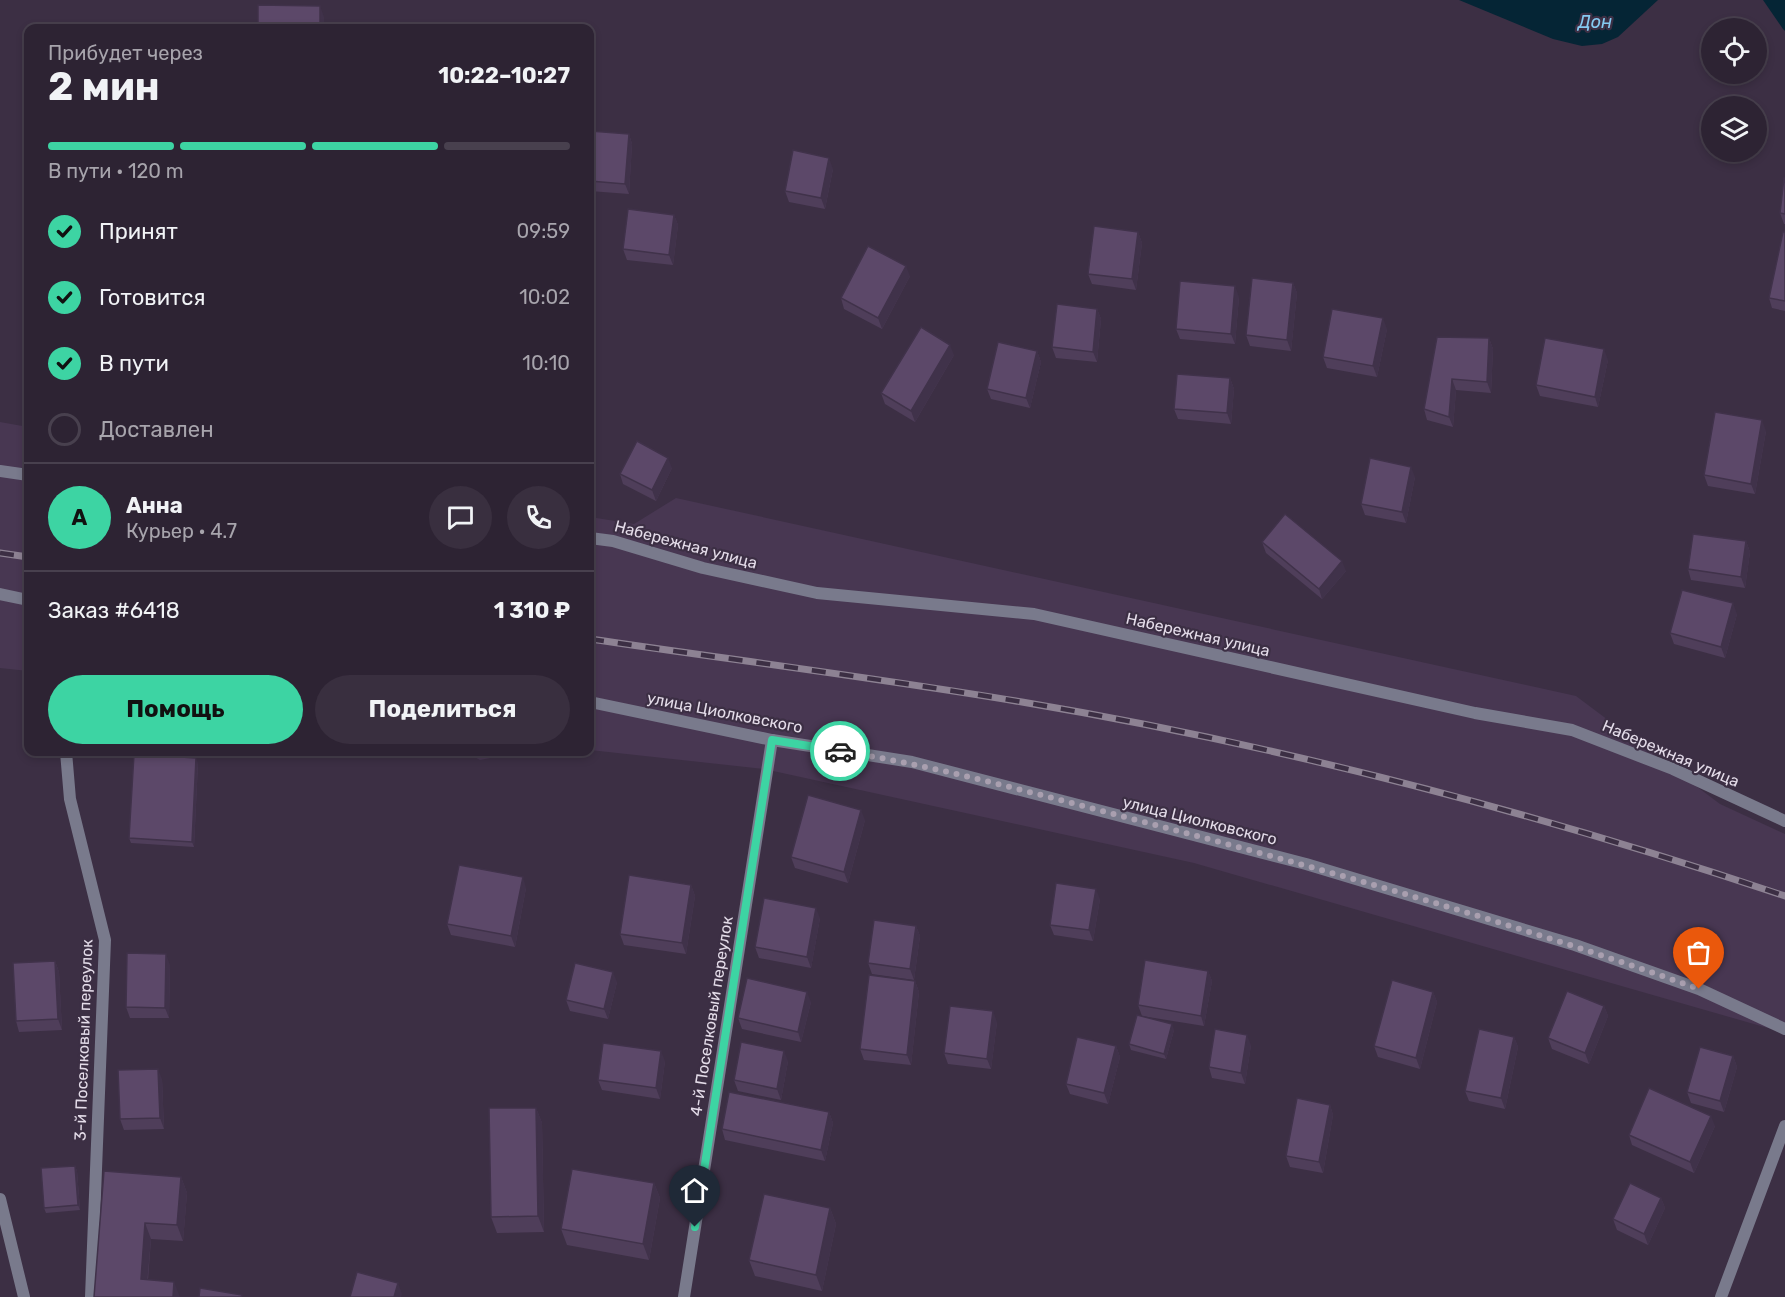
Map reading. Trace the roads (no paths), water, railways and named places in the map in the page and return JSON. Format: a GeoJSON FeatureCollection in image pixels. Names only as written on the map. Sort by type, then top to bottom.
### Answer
{"type":"FeatureCollection","features":[{"type":"Feature","properties":{"kind":"street"},"geometry":{"type":"LineString","coordinates":[[0,471],[24,474]]}},
{"type":"Feature","properties":{"kind":"street","name":"Набережная улица"},"geometry":{"type":"LineString","coordinates":[[594,538],[614,541],[703,568],[817,593],[1034,614],[1475,713],[1572,730],[1674,768],[1785,821]]}},
{"type":"Feature","properties":{"kind":"street"},"geometry":{"type":"LineString","coordinates":[[0,594],[24,599]]}},
{"type":"Feature","properties":{"kind":"street","name":"улица Циолковского"},"geometry":{"type":"LineString","coordinates":[[594,703],[772,740],[912,762],[1306,864],[1575,945],[1699,989],[1785,1029]]}},
{"type":"Feature","properties":{"kind":"street","name":"4-й Поселковый переулок"},"geometry":{"type":"LineString","coordinates":[[684,1297],[772,740]]}},
{"type":"Feature","properties":{"kind":"street","name":"3-й Поселковый переулок"},"geometry":{"type":"LineString","coordinates":[[66,756],[70,798],[105,940],[91,1297]]}},
{"type":"Feature","properties":{"kind":"street"},"geometry":{"type":"LineString","coordinates":[[1721,1297],[1785,1126]]}},
{"type":"Feature","properties":{"kind":"street"},"geometry":{"type":"LineString","coordinates":[[0,1199],[24,1297]]}},
{"type":"Feature","properties":{"kind":"water","name":"Дон"},"geometry":{"type":"Polygon","coordinates":[[[1459,0],[1658,0],[1618,37],[1602,44],[1582,46],[1553,39],[1459,0]]]}},
{"type":"Feature","properties":{"kind":"water"},"geometry":{"type":"Polygon","coordinates":[[[1763,0],[1785,0],[1785,31],[1783,29],[1763,0]]]}},
{"type":"Feature","properties":{"kind":"railway"},"geometry":{"type":"LineString","coordinates":[[0,553],[24,556]]}},
{"type":"Feature","properties":{"kind":"railway"},"geometry":{"type":"LineString","coordinates":[[594,640],[968,693],[1119,719],[1215,739],[1311,760],[1503,809],[1785,896]]}}]}
